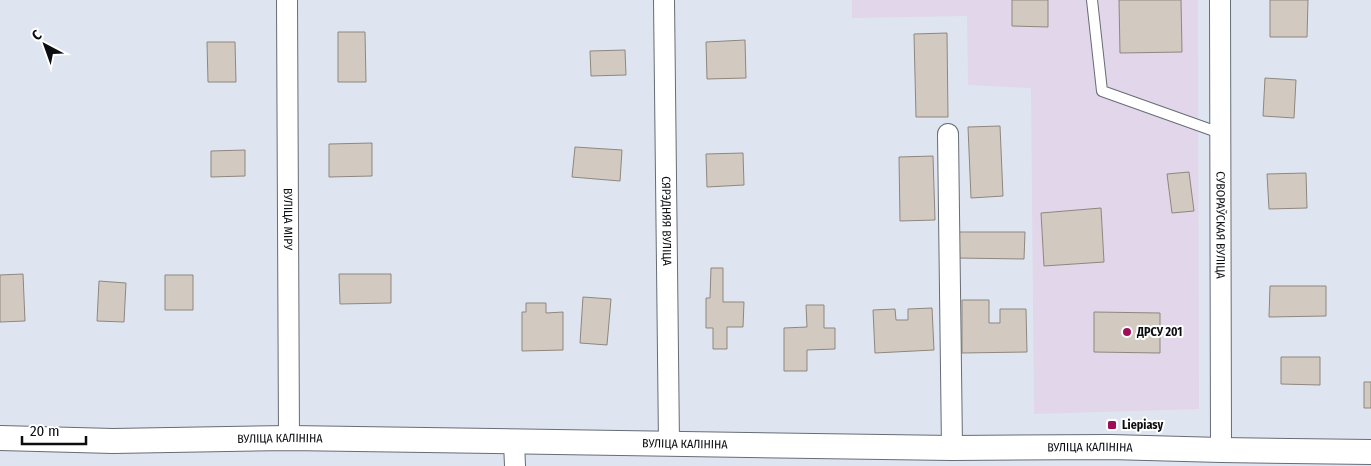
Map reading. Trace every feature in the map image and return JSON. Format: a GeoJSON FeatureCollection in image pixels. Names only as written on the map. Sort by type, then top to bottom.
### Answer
{"type":"FeatureCollection","features":[{"type":"Feature","properties":{"kind":"street","name":"ВУЛІЦА МІРУ"},"geometry":{"type":"LineString","coordinates":[[287,0],[289,438]]}},
{"type":"Feature","properties":{"kind":"street","name":"СЯРЭДНЯЯ ВУЛІЦА"},"geometry":{"type":"LineString","coordinates":[[664,0],[669,443]]}},
{"type":"Feature","properties":{"kind":"street","name":"СУВОРАЎСКАЯ ВУЛІЦА"},"geometry":{"type":"LineString","coordinates":[[1220,0],[1221,450]]}},
{"type":"Feature","properties":{"kind":"street"},"geometry":{"type":"LineString","coordinates":[[948,134],[952,448]]}},
{"type":"Feature","properties":{"kind":"street","name":"ВУЛІЦА КАЛІНІНА"},"geometry":{"type":"LineString","coordinates":[[0,438],[113,441],[289,438],[952,448],[1110,447],[1371,452]]}},
{"type":"Feature","properties":{"kind":"street"},"geometry":{"type":"LineString","coordinates":[[514,441],[514,466]]}},
{"type":"Feature","properties":{"kind":"lane"},"geometry":{"type":"LineString","coordinates":[[1092,0],[1102,91],[1220,133]]}},
{"type":"Feature","properties":{"kind":"shaded area"},"geometry":{"type":"Polygon","coordinates":[[[852,0],[1198,0],[1199,409],[1034,414],[1031,88],[968,85],[967,16],[852,18],[852,0]]]}},
{"type":"Feature","properties":{"kind":"building"},"geometry":{"type":"Polygon","coordinates":[[[1012,0],[1048,0],[1048,27],[1012,26],[1012,0]]]}},
{"type":"Feature","properties":{"kind":"building"},"geometry":{"type":"Polygon","coordinates":[[[1119,0],[1181,0],[1182,52],[1120,53],[1119,0]]]}},
{"type":"Feature","properties":{"kind":"building"},"geometry":{"type":"Polygon","coordinates":[[[1270,0],[1308,0],[1307,37],[1270,37],[1270,0]]]}},
{"type":"Feature","properties":{"kind":"building"},"geometry":{"type":"Polygon","coordinates":[[[338,32],[365,32],[366,82],[338,82],[338,32]]]}},
{"type":"Feature","properties":{"kind":"building"},"geometry":{"type":"Polygon","coordinates":[[[947,33],[948,117],[916,117],[914,34],[947,33]]]}},
{"type":"Feature","properties":{"kind":"building"},"geometry":{"type":"Polygon","coordinates":[[[745,40],[746,78],[707,79],[706,42],[745,40]]]}},
{"type":"Feature","properties":{"kind":"building"},"geometry":{"type":"Polygon","coordinates":[[[207,42],[235,42],[236,82],[208,82],[207,42]]]}},
{"type":"Feature","properties":{"kind":"building"},"geometry":{"type":"Polygon","coordinates":[[[625,50],[626,75],[591,76],[590,51],[625,50]]]}},
{"type":"Feature","properties":{"kind":"building"},"geometry":{"type":"Polygon","coordinates":[[[1265,78],[1296,80],[1294,118],[1263,116],[1265,78]]]}},
{"type":"Feature","properties":{"kind":"building"},"geometry":{"type":"Polygon","coordinates":[[[1000,126],[1003,196],[971,198],[968,127],[1000,126]]]}},
{"type":"Feature","properties":{"kind":"building"},"geometry":{"type":"Polygon","coordinates":[[[372,143],[372,176],[329,177],[329,144],[372,143]]]}},
{"type":"Feature","properties":{"kind":"building"},"geometry":{"type":"Polygon","coordinates":[[[575,147],[622,150],[620,181],[572,177],[575,147]]]}},
{"type":"Feature","properties":{"kind":"building"},"geometry":{"type":"Polygon","coordinates":[[[245,150],[245,176],[211,177],[211,151],[245,150]]]}},
{"type":"Feature","properties":{"kind":"building"},"geometry":{"type":"Polygon","coordinates":[[[743,153],[744,185],[707,187],[706,154],[743,153]]]}},
{"type":"Feature","properties":{"kind":"building"},"geometry":{"type":"Polygon","coordinates":[[[933,156],[935,220],[900,221],[899,157],[933,156]]]}},
{"type":"Feature","properties":{"kind":"building"},"geometry":{"type":"Polygon","coordinates":[[[1189,172],[1194,211],[1172,213],[1167,174],[1189,172]]]}},
{"type":"Feature","properties":{"kind":"building"},"geometry":{"type":"Polygon","coordinates":[[[1306,173],[1307,208],[1269,209],[1267,174],[1306,173]]]}},
{"type":"Feature","properties":{"kind":"building"},"geometry":{"type":"Polygon","coordinates":[[[1101,208],[1104,262],[1044,266],[1041,213],[1101,208]]]}},
{"type":"Feature","properties":{"kind":"building"},"geometry":{"type":"Polygon","coordinates":[[[956,232],[1025,232],[1024,259],[956,258],[956,232]]]}},
{"type":"Feature","properties":{"kind":"building"},"geometry":{"type":"Polygon","coordinates":[[[711,268],[723,268],[723,302],[744,302],[743,327],[727,327],[727,349],[713,349],[713,328],[706,328],[706,298],[710,298],[711,268]]]}},
{"type":"Feature","properties":{"kind":"building"},"geometry":{"type":"Polygon","coordinates":[[[23,274],[25,321],[0,322],[0,275],[23,274]]]}},
{"type":"Feature","properties":{"kind":"building"},"geometry":{"type":"Polygon","coordinates":[[[339,274],[391,274],[391,303],[340,304],[339,274]]]}},
{"type":"Feature","properties":{"kind":"building"},"geometry":{"type":"Polygon","coordinates":[[[165,275],[193,275],[193,310],[165,310],[165,275]]]}},
{"type":"Feature","properties":{"kind":"building"},"geometry":{"type":"Polygon","coordinates":[[[99,281],[126,283],[124,322],[97,321],[99,281]]]}},
{"type":"Feature","properties":{"kind":"building"},"geometry":{"type":"Polygon","coordinates":[[[1270,286],[1326,286],[1326,316],[1269,317],[1270,286]]]}},
{"type":"Feature","properties":{"kind":"building"},"geometry":{"type":"Polygon","coordinates":[[[583,297],[611,299],[607,345],[580,343],[583,297]]]}},
{"type":"Feature","properties":{"kind":"building"},"geometry":{"type":"Polygon","coordinates":[[[962,300],[989,300],[989,323],[1000,323],[1000,309],[1026,309],[1027,352],[962,353],[962,300]]]}},
{"type":"Feature","properties":{"kind":"building"},"geometry":{"type":"Polygon","coordinates":[[[526,303],[546,303],[546,313],[563,312],[563,350],[522,351],[522,312],[526,312],[526,303]]]}},
{"type":"Feature","properties":{"kind":"building"},"geometry":{"type":"Polygon","coordinates":[[[806,305],[824,305],[824,328],[835,328],[835,349],[807,350],[807,371],[784,371],[784,328],[807,327],[806,305]]]}},
{"type":"Feature","properties":{"kind":"building"},"geometry":{"type":"Polygon","coordinates":[[[932,308],[934,350],[875,353],[873,310],[895,309],[896,320],[908,320],[908,309],[932,308]]]}},
{"type":"Feature","properties":{"kind":"building","name":"ДРСУ 201"},"geometry":{"type":"Polygon","coordinates":[[[1094,312],[1160,313],[1160,353],[1094,352],[1094,312]]]}},
{"type":"Feature","properties":{"kind":"building"},"geometry":{"type":"Polygon","coordinates":[[[1281,357],[1320,357],[1320,385],[1281,384],[1281,357]]]}},
{"type":"Feature","properties":{"kind":"building"},"geometry":{"type":"Polygon","coordinates":[[[1364,382],[1371,382],[1371,408],[1364,408],[1364,382]]]}},
{"type":"Feature","properties":{"kind":"place","name":"ДРСУ 201"},"geometry":{"type":"Point","coordinates":[1127,332]}},
{"type":"Feature","properties":{"kind":"place","name":"Liepiasy"},"geometry":{"type":"Point","coordinates":[1112,425]}}]}
